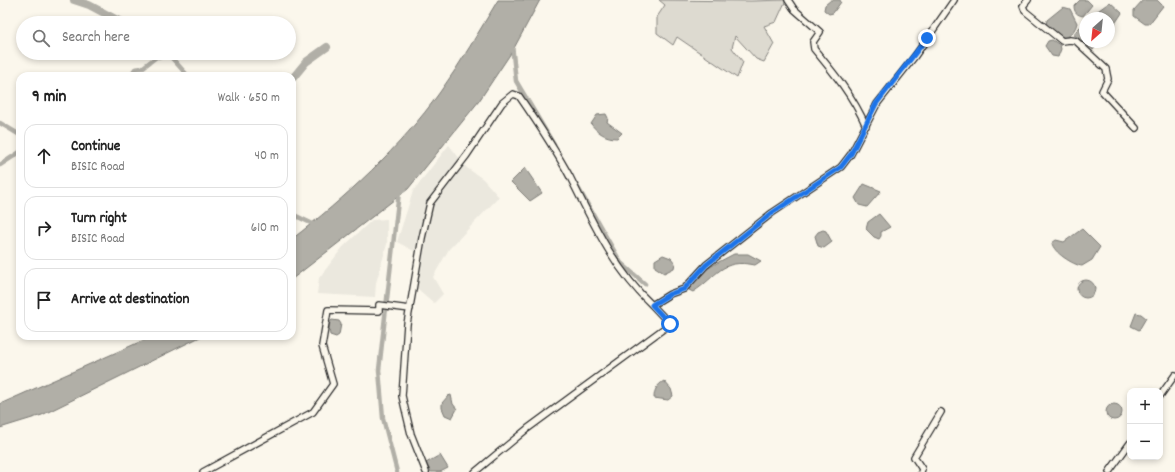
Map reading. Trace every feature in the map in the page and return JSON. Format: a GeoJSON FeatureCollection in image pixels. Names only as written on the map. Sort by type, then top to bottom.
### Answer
{"type":"FeatureCollection","features":[{"type":"Feature","properties":{"kind":"street"},"geometry":{"type":"LineString","coordinates":[[788,0],[800,16],[820,32],[813,42],[814,49],[846,88],[856,104],[866,126]]}},
{"type":"Feature","properties":{"kind":"street"},"geometry":{"type":"LineString","coordinates":[[652,305],[670,294],[684,289],[706,265],[772,213],[841,167],[851,154],[876,104],[915,56],[954,0]]}},
{"type":"Feature","properties":{"kind":"street"},"geometry":{"type":"LineString","coordinates":[[1028,0],[1023,6],[1025,11],[1062,41],[1076,41],[1106,69],[1108,79],[1102,91],[1136,128]]}},
{"type":"Feature","properties":{"kind":"street"},"geometry":{"type":"LineString","coordinates":[[426,472],[411,434],[402,396],[410,309],[422,238],[430,203],[467,155],[502,103],[509,97],[516,94],[520,96],[550,142],[583,204],[627,278],[670,324],[603,375],[527,429],[476,472]]}},
{"type":"Feature","properties":{"kind":"street"},"geometry":{"type":"LineString","coordinates":[[203,472],[314,412],[333,384],[322,346],[328,310],[379,311],[379,305],[410,309]]}},
{"type":"Feature","properties":{"kind":"street"},"geometry":{"type":"LineString","coordinates":[[1163,392],[1175,375]]}},
{"type":"Feature","properties":{"kind":"street"},"geometry":{"type":"LineString","coordinates":[[921,472],[922,469],[914,457],[941,412]]}},
{"type":"Feature","properties":{"kind":"street"},"geometry":{"type":"LineString","coordinates":[[1109,472],[1127,448]]}},
{"type":"Feature","properties":{"kind":"shaded area"},"geometry":{"type":"Polygon","coordinates":[[[498,0],[540,0],[513,50],[479,101],[408,189],[296,276],[296,236],[332,207],[390,152],[425,112],[448,81],[498,0]]]}},
{"type":"Feature","properties":{"kind":"shaded area"},"geometry":{"type":"Polygon","coordinates":[[[659,0],[786,0],[776,22],[764,26],[774,44],[764,62],[756,59],[735,36],[732,48],[743,62],[737,78],[677,37],[673,45],[657,33],[657,17],[665,5],[659,0]]]}},
{"type":"Feature","properties":{"kind":"shaded area"},"geometry":{"type":"Polygon","coordinates":[[[831,0],[840,0],[841,2],[833,13],[829,14],[824,10],[825,5],[831,0]]]}},
{"type":"Feature","properties":{"kind":"shaded area"},"geometry":{"type":"Polygon","coordinates":[[[1080,0],[1087,0],[1092,5],[1086,12],[1079,12],[1079,15],[1076,13],[1074,6],[1080,0]]]}},
{"type":"Feature","properties":{"kind":"shaded area"},"geometry":{"type":"Polygon","coordinates":[[[1143,0],[1157,0],[1163,6],[1149,24],[1145,24],[1134,16],[1134,10],[1143,0]]]}},
{"type":"Feature","properties":{"kind":"shaded area"},"geometry":{"type":"Polygon","coordinates":[[[1110,2],[1122,13],[1115,24],[1115,12],[1096,12],[1110,2]]]}},
{"type":"Feature","properties":{"kind":"shaded area"},"geometry":{"type":"Polygon","coordinates":[[[1063,7],[1070,9],[1077,23],[1072,32],[1064,38],[1046,25],[1047,20],[1063,7]]]}},
{"type":"Feature","properties":{"kind":"shaded area"},"geometry":{"type":"Polygon","coordinates":[[[1079,28],[1079,39],[1073,34],[1079,28]]]}},
{"type":"Feature","properties":{"kind":"shaded area"},"geometry":{"type":"Polygon","coordinates":[[[1052,40],[1060,45],[1061,49],[1058,57],[1052,56],[1045,46],[1048,41],[1052,40]]]}},
{"type":"Feature","properties":{"kind":"shaded area"},"geometry":{"type":"Polygon","coordinates":[[[606,114],[608,118],[607,122],[622,133],[617,138],[602,134],[591,124],[597,115],[606,114]]]}},
{"type":"Feature","properties":{"kind":"shaded area"},"geometry":{"type":"Polygon","coordinates":[[[449,145],[467,168],[483,179],[499,197],[449,249],[433,277],[443,294],[434,303],[411,283],[415,265],[414,251],[397,242],[413,191],[449,145]]]}},
{"type":"Feature","properties":{"kind":"shaded area"},"geometry":{"type":"Polygon","coordinates":[[[525,168],[542,193],[530,201],[511,182],[525,168]]]}},
{"type":"Feature","properties":{"kind":"shaded area"},"geometry":{"type":"Polygon","coordinates":[[[864,184],[881,191],[867,207],[859,205],[855,198],[864,184]]]}},
{"type":"Feature","properties":{"kind":"shaded area"},"geometry":{"type":"Polygon","coordinates":[[[879,214],[890,227],[881,232],[879,239],[874,237],[866,229],[868,222],[879,214]]]}},
{"type":"Feature","properties":{"kind":"shaded area"},"geometry":{"type":"Polygon","coordinates":[[[387,219],[387,244],[376,283],[375,297],[317,294],[319,278],[343,247],[372,220],[387,219]]]}},
{"type":"Feature","properties":{"kind":"shaded area"},"geometry":{"type":"Polygon","coordinates":[[[1082,229],[1100,247],[1092,260],[1082,266],[1064,258],[1053,247],[1052,243],[1056,240],[1064,242],[1082,229]]]}},
{"type":"Feature","properties":{"kind":"shaded area"},"geometry":{"type":"Polygon","coordinates":[[[823,230],[826,231],[832,242],[824,248],[818,246],[815,236],[818,232],[823,230]]]}},
{"type":"Feature","properties":{"kind":"shaded area"},"geometry":{"type":"Polygon","coordinates":[[[734,254],[748,254],[761,261],[755,265],[744,263],[727,266],[693,292],[689,290],[696,278],[701,273],[714,264],[734,254]]]}},
{"type":"Feature","properties":{"kind":"shaded area"},"geometry":{"type":"Polygon","coordinates":[[[663,255],[671,258],[675,263],[674,268],[664,273],[655,267],[655,260],[663,255]]]}},
{"type":"Feature","properties":{"kind":"shaded area"},"geometry":{"type":"Polygon","coordinates":[[[1086,280],[1092,283],[1095,289],[1092,295],[1086,298],[1080,295],[1077,289],[1080,283],[1086,280]]]}},
{"type":"Feature","properties":{"kind":"shaded area"},"geometry":{"type":"Polygon","coordinates":[[[1136,313],[1141,314],[1146,318],[1139,330],[1131,326],[1136,313]]]}},
{"type":"Feature","properties":{"kind":"shaded area"},"geometry":{"type":"Polygon","coordinates":[[[332,320],[339,321],[341,324],[339,335],[336,337],[330,335],[329,325],[332,320]]]}},
{"type":"Feature","properties":{"kind":"shaded area"},"geometry":{"type":"Polygon","coordinates":[[[144,340],[194,340],[42,415],[0,428],[0,404],[144,340]]]}},
{"type":"Feature","properties":{"kind":"shaded area"},"geometry":{"type":"Polygon","coordinates":[[[664,381],[671,389],[673,396],[668,400],[654,398],[656,388],[664,381]]]}},
{"type":"Feature","properties":{"kind":"shaded area"},"geometry":{"type":"Polygon","coordinates":[[[451,395],[453,404],[457,409],[452,418],[445,415],[442,408],[442,403],[448,396],[451,395]]]}},
{"type":"Feature","properties":{"kind":"shaded area"},"geometry":{"type":"Polygon","coordinates":[[[1111,404],[1117,404],[1122,409],[1120,418],[1117,420],[1111,420],[1106,415],[1106,409],[1111,404]]]}},
{"type":"Feature","properties":{"kind":"shaded area"},"geometry":{"type":"Polygon","coordinates":[[[440,455],[448,468],[440,472],[431,472],[426,463],[440,455]]]}},
{"type":"Feature","properties":{"kind":"waterway"},"geometry":{"type":"LineString","coordinates":[[74,0],[89,5],[110,16]]}},
{"type":"Feature","properties":{"kind":"waterway"},"geometry":{"type":"LineString","coordinates":[[512,45],[516,81],[554,145]]}},
{"type":"Feature","properties":{"kind":"waterway"},"geometry":{"type":"LineString","coordinates":[[296,74],[306,62],[327,47]]}},
{"type":"Feature","properties":{"kind":"waterway"},"geometry":{"type":"LineString","coordinates":[[133,72],[135,69],[142,68],[152,60]]}},
{"type":"Feature","properties":{"kind":"waterway"},"geometry":{"type":"LineString","coordinates":[[174,60],[184,72]]}},
{"type":"Feature","properties":{"kind":"waterway"},"geometry":{"type":"LineString","coordinates":[[0,123],[16,133]]}},
{"type":"Feature","properties":{"kind":"waterway"},"geometry":{"type":"LineString","coordinates":[[0,165],[16,155]]}},
{"type":"Feature","properties":{"kind":"waterway"},"geometry":{"type":"LineString","coordinates":[[576,184],[621,263],[645,284]]}},
{"type":"Feature","properties":{"kind":"waterway"},"geometry":{"type":"LineString","coordinates":[[397,472],[383,418],[379,370],[399,192]]}},
{"type":"Feature","properties":{"kind":"waterway"},"geometry":{"type":"LineString","coordinates":[[296,216],[317,226]]}},
{"type":"Feature","properties":{"kind":"route"},"geometry":{"type":"LineString","coordinates":[[670,324],[652,305],[670,294],[684,289],[706,265],[772,213],[841,167],[851,154],[876,104],[915,56],[927,38]]}}]}
